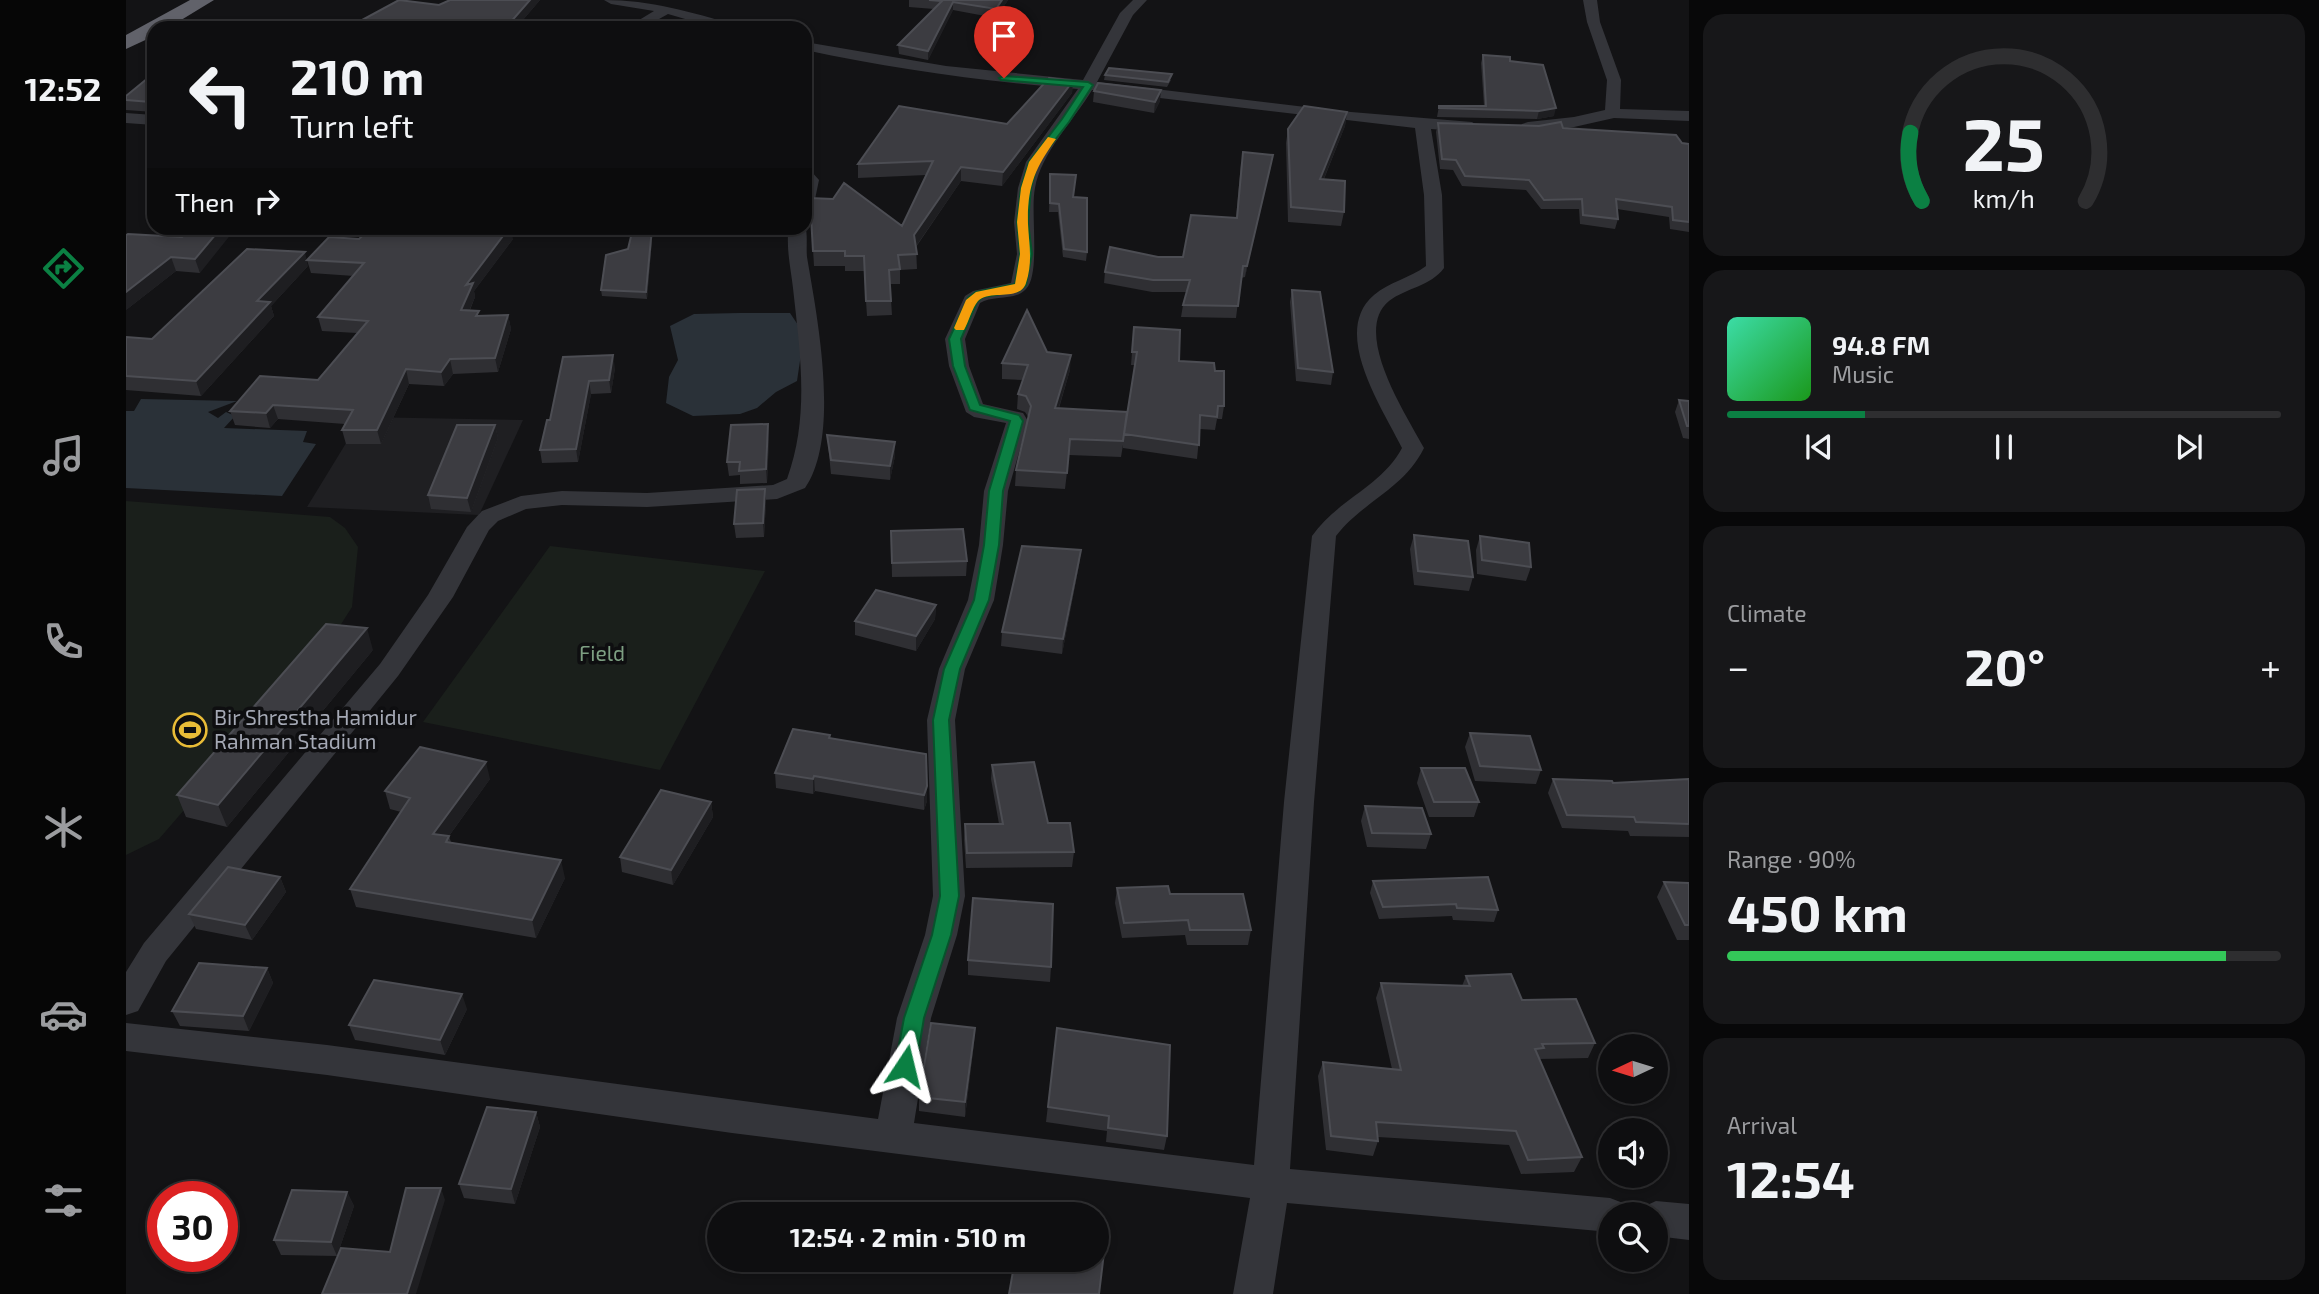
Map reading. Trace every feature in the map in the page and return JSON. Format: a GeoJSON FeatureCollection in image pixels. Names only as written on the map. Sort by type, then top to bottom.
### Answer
{"type":"FeatureCollection","features":[{"type":"Feature","properties":{"kind":"highway"},"geometry":{"type":"LineString","coordinates":[[166,21],[204,0]]}},
{"type":"Feature","properties":{"kind":"highway"},"geometry":{"type":"LineString","coordinates":[[126,43],[147,31]]}},
{"type":"Feature","properties":{"kind":"street"},"geometry":{"type":"LineString","coordinates":[[611,0],[667,9],[707,21]]}},
{"type":"Feature","properties":{"kind":"street"},"geometry":{"type":"LineString","coordinates":[[893,1138],[914,1018],[941,935],[949,896],[941,720],[952,669],[981,600],[990,555],[996,491],[1017,421],[1014,418],[982,412],[974,407],[959,366],[955,339],[972,300],[980,295],[1014,289],[1020,285],[1026,254],[1023,222],[1026,188],[1034,162],[1066,120],[1128,13],[1140,0]]}},
{"type":"Feature","properties":{"kind":"street"},"geometry":{"type":"LineString","coordinates":[[1590,0],[1593,29],[1614,81],[1611,106],[1614,113]]}},
{"type":"Feature","properties":{"kind":"street"},"geometry":{"type":"LineString","coordinates":[[646,21],[667,9]]}},
{"type":"Feature","properties":{"kind":"street"},"geometry":{"type":"LineString","coordinates":[[812,48],[861,58],[1004,78],[1088,85],[1422,124],[1501,128],[1574,122],[1614,113],[1689,116]]}},
{"type":"Feature","properties":{"kind":"street"},"geometry":{"type":"LineString","coordinates":[[126,118],[147,120]]}},
{"type":"Feature","properties":{"kind":"street"},"geometry":{"type":"LineString","coordinates":[[1252,1294],[1271,1183],[1299,802],[1324,536],[1333,520],[1353,503],[1384,485],[1408,463],[1413,448],[1370,364],[1366,318],[1376,302],[1404,284],[1425,278],[1435,268],[1435,203],[1431,162],[1422,124]]}},
{"type":"Feature","properties":{"kind":"street"},"geometry":{"type":"LineString","coordinates":[[126,1001],[155,952],[389,670],[440,597],[479,527],[490,516],[521,503],[562,498],[647,500],[764,493],[785,490],[797,483],[810,446],[813,370],[812,347],[797,253],[798,235]]}},
{"type":"Feature","properties":{"kind":"street"},"geometry":{"type":"LineString","coordinates":[[126,1037],[327,1060],[893,1138],[1271,1183],[1598,1214]]}},
{"type":"Feature","properties":{"kind":"street"},"geometry":{"type":"LineString","coordinates":[[1668,1220],[1689,1222]]}},
{"type":"Feature","properties":{"kind":"shaded area"},"geometry":{"type":"Polygon","coordinates":[[[790,313],[804,334],[797,381],[776,392],[757,408],[740,414],[693,416],[666,403],[669,377],[678,360],[670,326],[694,314],[790,313]]]}},
{"type":"Feature","properties":{"kind":"shaded area"},"geometry":{"type":"Polygon","coordinates":[[[141,399],[237,401],[208,412],[218,418],[226,412],[235,416],[224,428],[307,431],[303,442],[316,444],[282,496],[126,488],[126,411],[134,411],[141,399]]]}},
{"type":"Feature","properties":{"kind":"shaded area"},"geometry":{"type":"Polygon","coordinates":[[[362,417],[523,420],[479,515],[307,507],[362,417]]]}},
{"type":"Feature","properties":{"kind":"green space","name":"Bir Shrestha Hamidur Rahman Stadium"},"geometry":{"type":"Polygon","coordinates":[[[126,501],[330,517],[345,528],[358,547],[352,607],[331,640],[159,839],[126,855],[126,501]]]}},
{"type":"Feature","properties":{"kind":"green space","name":"Field"},"geometry":{"type":"Polygon","coordinates":[[[550,546],[765,571],[660,770],[423,722],[550,546]]]}},
{"type":"Feature","properties":{"kind":"building"},"geometry":{"type":"Polygon","coordinates":[[[399,0],[439,5],[450,0],[530,0],[512,21],[362,20],[399,0]]]}},
{"type":"Feature","properties":{"kind":"building"},"geometry":{"type":"Polygon","coordinates":[[[929,0],[1002,0],[996,9],[953,2],[928,51],[898,45],[942,1],[929,0]]]}},
{"type":"Feature","properties":{"kind":"building"},"geometry":{"type":"Polygon","coordinates":[[[1483,55],[1510,57],[1510,61],[1543,65],[1556,108],[1539,111],[1439,108],[1486,106],[1483,55]]]}},
{"type":"Feature","properties":{"kind":"building"},"geometry":{"type":"Polygon","coordinates":[[[1109,68],[1172,74],[1168,82],[1105,75],[1109,68]]]}},
{"type":"Feature","properties":{"kind":"building"},"geometry":{"type":"Polygon","coordinates":[[[1049,78],[1073,81],[1003,172],[961,167],[914,235],[917,254],[898,255],[900,269],[889,270],[891,301],[866,301],[864,256],[845,256],[845,251],[813,251],[812,198],[833,199],[844,183],[902,226],[933,161],[858,164],[899,106],[1007,124],[1049,78]]]}},
{"type":"Feature","properties":{"kind":"building"},"geometry":{"type":"Polygon","coordinates":[[[147,79],[147,102],[126,100],[126,96],[147,79]]]}},
{"type":"Feature","properties":{"kind":"building"},"geometry":{"type":"Polygon","coordinates":[[[1098,83],[1161,90],[1155,102],[1094,91],[1098,83]]]}},
{"type":"Feature","properties":{"kind":"building"},"geometry":{"type":"Polygon","coordinates":[[[1304,106],[1347,112],[1320,179],[1345,181],[1344,212],[1291,207],[1288,129],[1304,106]]]}},
{"type":"Feature","properties":{"kind":"building"},"geometry":{"type":"Polygon","coordinates":[[[1561,122],[1563,128],[1676,135],[1682,143],[1689,144],[1689,222],[1673,220],[1672,207],[1616,199],[1618,219],[1583,215],[1582,199],[1544,200],[1529,180],[1465,176],[1456,160],[1442,159],[1438,123],[1539,126],[1561,122]]]}},
{"type":"Feature","properties":{"kind":"building"},"geometry":{"type":"Polygon","coordinates":[[[1243,152],[1273,155],[1247,266],[1243,266],[1238,306],[1183,305],[1190,280],[1153,280],[1105,272],[1110,247],[1158,257],[1183,257],[1191,215],[1237,218],[1243,152]]]}},
{"type":"Feature","properties":{"kind":"building"},"geometry":{"type":"Polygon","coordinates":[[[1050,174],[1076,175],[1073,197],[1087,198],[1087,252],[1064,249],[1059,204],[1050,203],[1050,174]]]}},
{"type":"Feature","properties":{"kind":"building"},"geometry":{"type":"Polygon","coordinates":[[[126,235],[215,235],[195,259],[171,257],[126,292],[126,235]]]}},
{"type":"Feature","properties":{"kind":"building"},"geometry":{"type":"Polygon","coordinates":[[[363,235],[504,235],[466,285],[473,283],[461,310],[479,311],[476,316],[508,315],[495,358],[450,359],[441,372],[406,369],[377,430],[342,430],[353,410],[273,405],[266,413],[230,411],[260,376],[318,380],[368,321],[318,317],[364,263],[307,260],[329,237],[359,239],[363,235]]]}},
{"type":"Feature","properties":{"kind":"building"},"geometry":{"type":"Polygon","coordinates":[[[631,235],[651,235],[646,292],[601,290],[606,255],[628,249],[631,235]]]}},
{"type":"Feature","properties":{"kind":"building"},"geometry":{"type":"Polygon","coordinates":[[[247,249],[305,252],[257,301],[270,302],[196,381],[126,376],[126,337],[152,339],[247,249]]]}},
{"type":"Feature","properties":{"kind":"building"},"geometry":{"type":"Polygon","coordinates":[[[1292,290],[1320,292],[1333,372],[1298,368],[1292,290]]]}},
{"type":"Feature","properties":{"kind":"building"},"geometry":{"type":"Polygon","coordinates":[[[1027,310],[1047,352],[1071,355],[1055,408],[1127,412],[1123,441],[1070,439],[1067,473],[1016,470],[1031,406],[1026,396],[1018,394],[1028,365],[1002,363],[1027,310]]]}},
{"type":"Feature","properties":{"kind":"building"},"geometry":{"type":"Polygon","coordinates":[[[1134,327],[1180,330],[1179,361],[1214,363],[1215,371],[1224,371],[1224,406],[1218,406],[1217,417],[1200,415],[1199,445],[1124,434],[1137,352],[1132,352],[1134,327]]]}},
{"type":"Feature","properties":{"kind":"building"},"geometry":{"type":"Polygon","coordinates":[[[613,355],[609,380],[589,381],[576,449],[540,450],[547,420],[550,420],[563,357],[613,355]]]}},
{"type":"Feature","properties":{"kind":"building"},"geometry":{"type":"Polygon","coordinates":[[[1679,400],[1689,401],[1689,426],[1687,426],[1679,400]]]}},
{"type":"Feature","properties":{"kind":"building"},"geometry":{"type":"Polygon","coordinates":[[[768,424],[766,469],[739,471],[740,462],[727,462],[731,425],[768,424]]]}},
{"type":"Feature","properties":{"kind":"building"},"geometry":{"type":"Polygon","coordinates":[[[457,425],[495,425],[467,498],[428,495],[457,425]]]}},
{"type":"Feature","properties":{"kind":"building"},"geometry":{"type":"Polygon","coordinates":[[[827,435],[895,442],[890,466],[831,460],[827,435]]]}},
{"type":"Feature","properties":{"kind":"building"},"geometry":{"type":"Polygon","coordinates":[[[765,489],[763,523],[734,524],[737,490],[765,489]]]}},
{"type":"Feature","properties":{"kind":"building"},"geometry":{"type":"Polygon","coordinates":[[[963,529],[967,561],[892,563],[891,531],[963,529]]]}},
{"type":"Feature","properties":{"kind":"building"},"geometry":{"type":"Polygon","coordinates":[[[1414,535],[1468,541],[1473,577],[1418,571],[1414,535]]]}},
{"type":"Feature","properties":{"kind":"building"},"geometry":{"type":"Polygon","coordinates":[[[1480,536],[1529,543],[1531,567],[1482,560],[1480,536]]]}},
{"type":"Feature","properties":{"kind":"building"},"geometry":{"type":"Polygon","coordinates":[[[1022,546],[1081,550],[1063,639],[1002,632],[1022,546]]]}},
{"type":"Feature","properties":{"kind":"building"},"geometry":{"type":"Polygon","coordinates":[[[876,590],[936,605],[916,636],[855,621],[876,590]]]}},
{"type":"Feature","properties":{"kind":"building"},"geometry":{"type":"Polygon","coordinates":[[[326,624],[367,628],[218,805],[177,795],[326,624]]]}},
{"type":"Feature","properties":{"kind":"building"},"geometry":{"type":"Polygon","coordinates":[[[793,729],[830,735],[829,738],[926,754],[927,786],[924,795],[814,776],[813,779],[775,773],[793,729]]]}},
{"type":"Feature","properties":{"kind":"building"},"geometry":{"type":"Polygon","coordinates":[[[1470,733],[1530,736],[1541,770],[1480,766],[1470,733]]]}},
{"type":"Feature","properties":{"kind":"building"},"geometry":{"type":"Polygon","coordinates":[[[420,747],[486,762],[433,834],[449,836],[446,842],[561,860],[532,920],[350,889],[410,798],[385,791],[420,747]]]}},
{"type":"Feature","properties":{"kind":"building"},"geometry":{"type":"Polygon","coordinates":[[[1034,762],[1048,823],[1070,823],[1074,852],[967,853],[965,824],[1003,824],[992,765],[1034,762]]]}},
{"type":"Feature","properties":{"kind":"building"},"geometry":{"type":"Polygon","coordinates":[[[1421,768],[1465,768],[1479,802],[1434,802],[1421,768]]]}},
{"type":"Feature","properties":{"kind":"building"},"geometry":{"type":"Polygon","coordinates":[[[1553,779],[1613,783],[1689,779],[1689,824],[1636,822],[1634,817],[1567,815],[1553,779]]]}},
{"type":"Feature","properties":{"kind":"building"},"geometry":{"type":"Polygon","coordinates":[[[661,790],[711,802],[671,870],[620,857],[661,790]]]}},
{"type":"Feature","properties":{"kind":"building"},"geometry":{"type":"Polygon","coordinates":[[[1365,806],[1422,808],[1431,834],[1372,833],[1365,806]]]}},
{"type":"Feature","properties":{"kind":"building"},"geometry":{"type":"Polygon","coordinates":[[[228,867],[280,877],[245,925],[189,914],[228,867]]]}},
{"type":"Feature","properties":{"kind":"building"},"geometry":{"type":"Polygon","coordinates":[[[1488,877],[1498,910],[1457,908],[1456,904],[1383,907],[1373,881],[1488,877]]]}},
{"type":"Feature","properties":{"kind":"building"},"geometry":{"type":"Polygon","coordinates":[[[1664,882],[1689,883],[1689,925],[1685,925],[1664,882]]]}},
{"type":"Feature","properties":{"kind":"building"},"geometry":{"type":"Polygon","coordinates":[[[1168,886],[1170,894],[1243,894],[1251,930],[1190,930],[1188,920],[1124,923],[1117,888],[1168,886]]]}},
{"type":"Feature","properties":{"kind":"building"},"geometry":{"type":"Polygon","coordinates":[[[973,898],[1053,904],[1051,967],[968,960],[973,898]]]}},
{"type":"Feature","properties":{"kind":"building"},"geometry":{"type":"Polygon","coordinates":[[[199,963],[267,968],[243,1016],[172,1011],[199,963]]]}},
{"type":"Feature","properties":{"kind":"building"},"geometry":{"type":"Polygon","coordinates":[[[1511,974],[1522,1000],[1576,999],[1595,1043],[1542,1044],[1544,1048],[1535,1049],[1582,1157],[1528,1160],[1516,1131],[1376,1122],[1378,1141],[1331,1136],[1323,1062],[1401,1070],[1381,983],[1470,986],[1466,976],[1511,974]]]}},
{"type":"Feature","properties":{"kind":"building"},"geometry":{"type":"Polygon","coordinates":[[[374,980],[462,994],[440,1040],[349,1025],[374,980]]]}},
{"type":"Feature","properties":{"kind":"building"},"geometry":{"type":"Polygon","coordinates":[[[931,1023],[975,1028],[965,1102],[919,1097],[931,1023]]]}},
{"type":"Feature","properties":{"kind":"building"},"geometry":{"type":"Polygon","coordinates":[[[1057,1028],[1170,1045],[1167,1136],[1108,1128],[1109,1116],[1048,1107],[1057,1028]]]}},
{"type":"Feature","properties":{"kind":"building"},"geometry":{"type":"Polygon","coordinates":[[[487,1107],[536,1112],[511,1189],[459,1184],[487,1107]]]}},
{"type":"Feature","properties":{"kind":"building"},"geometry":{"type":"Polygon","coordinates":[[[406,1188],[441,1188],[407,1294],[322,1294],[341,1248],[390,1252],[406,1188]]]}},
{"type":"Feature","properties":{"kind":"building"},"geometry":{"type":"Polygon","coordinates":[[[292,1190],[347,1192],[331,1242],[274,1240],[292,1190]]]}},
{"type":"Feature","properties":{"kind":"building"},"geometry":{"type":"Polygon","coordinates":[[[1013,1272],[1102,1272],[1099,1294],[1009,1294],[1013,1272]]]}},
{"type":"Feature","properties":{"kind":"slow traffic"},"geometry":{"type":"LineString","coordinates":[[960,328],[972,300],[988,292],[1005,291],[1020,285],[1026,254],[1023,222],[1026,188],[1034,162],[1051,139]]}},
{"type":"Feature","properties":{"kind":"place","name":"Bir Shrestha Hamidur Rahman Stadium"},"geometry":{"type":"Point","coordinates":[190,730]}},
{"type":"Feature","properties":{"kind":"route"},"geometry":{"type":"LineString","coordinates":[[905,1066],[914,1018],[941,935],[949,896],[941,720],[952,669],[981,600],[991,545],[996,491],[1017,421],[1005,415],[982,412],[974,407],[959,366],[955,339],[972,300],[988,292],[1005,291],[1020,285],[1026,254],[1023,222],[1026,188],[1034,162],[1088,85],[1004,78]]}}]}
